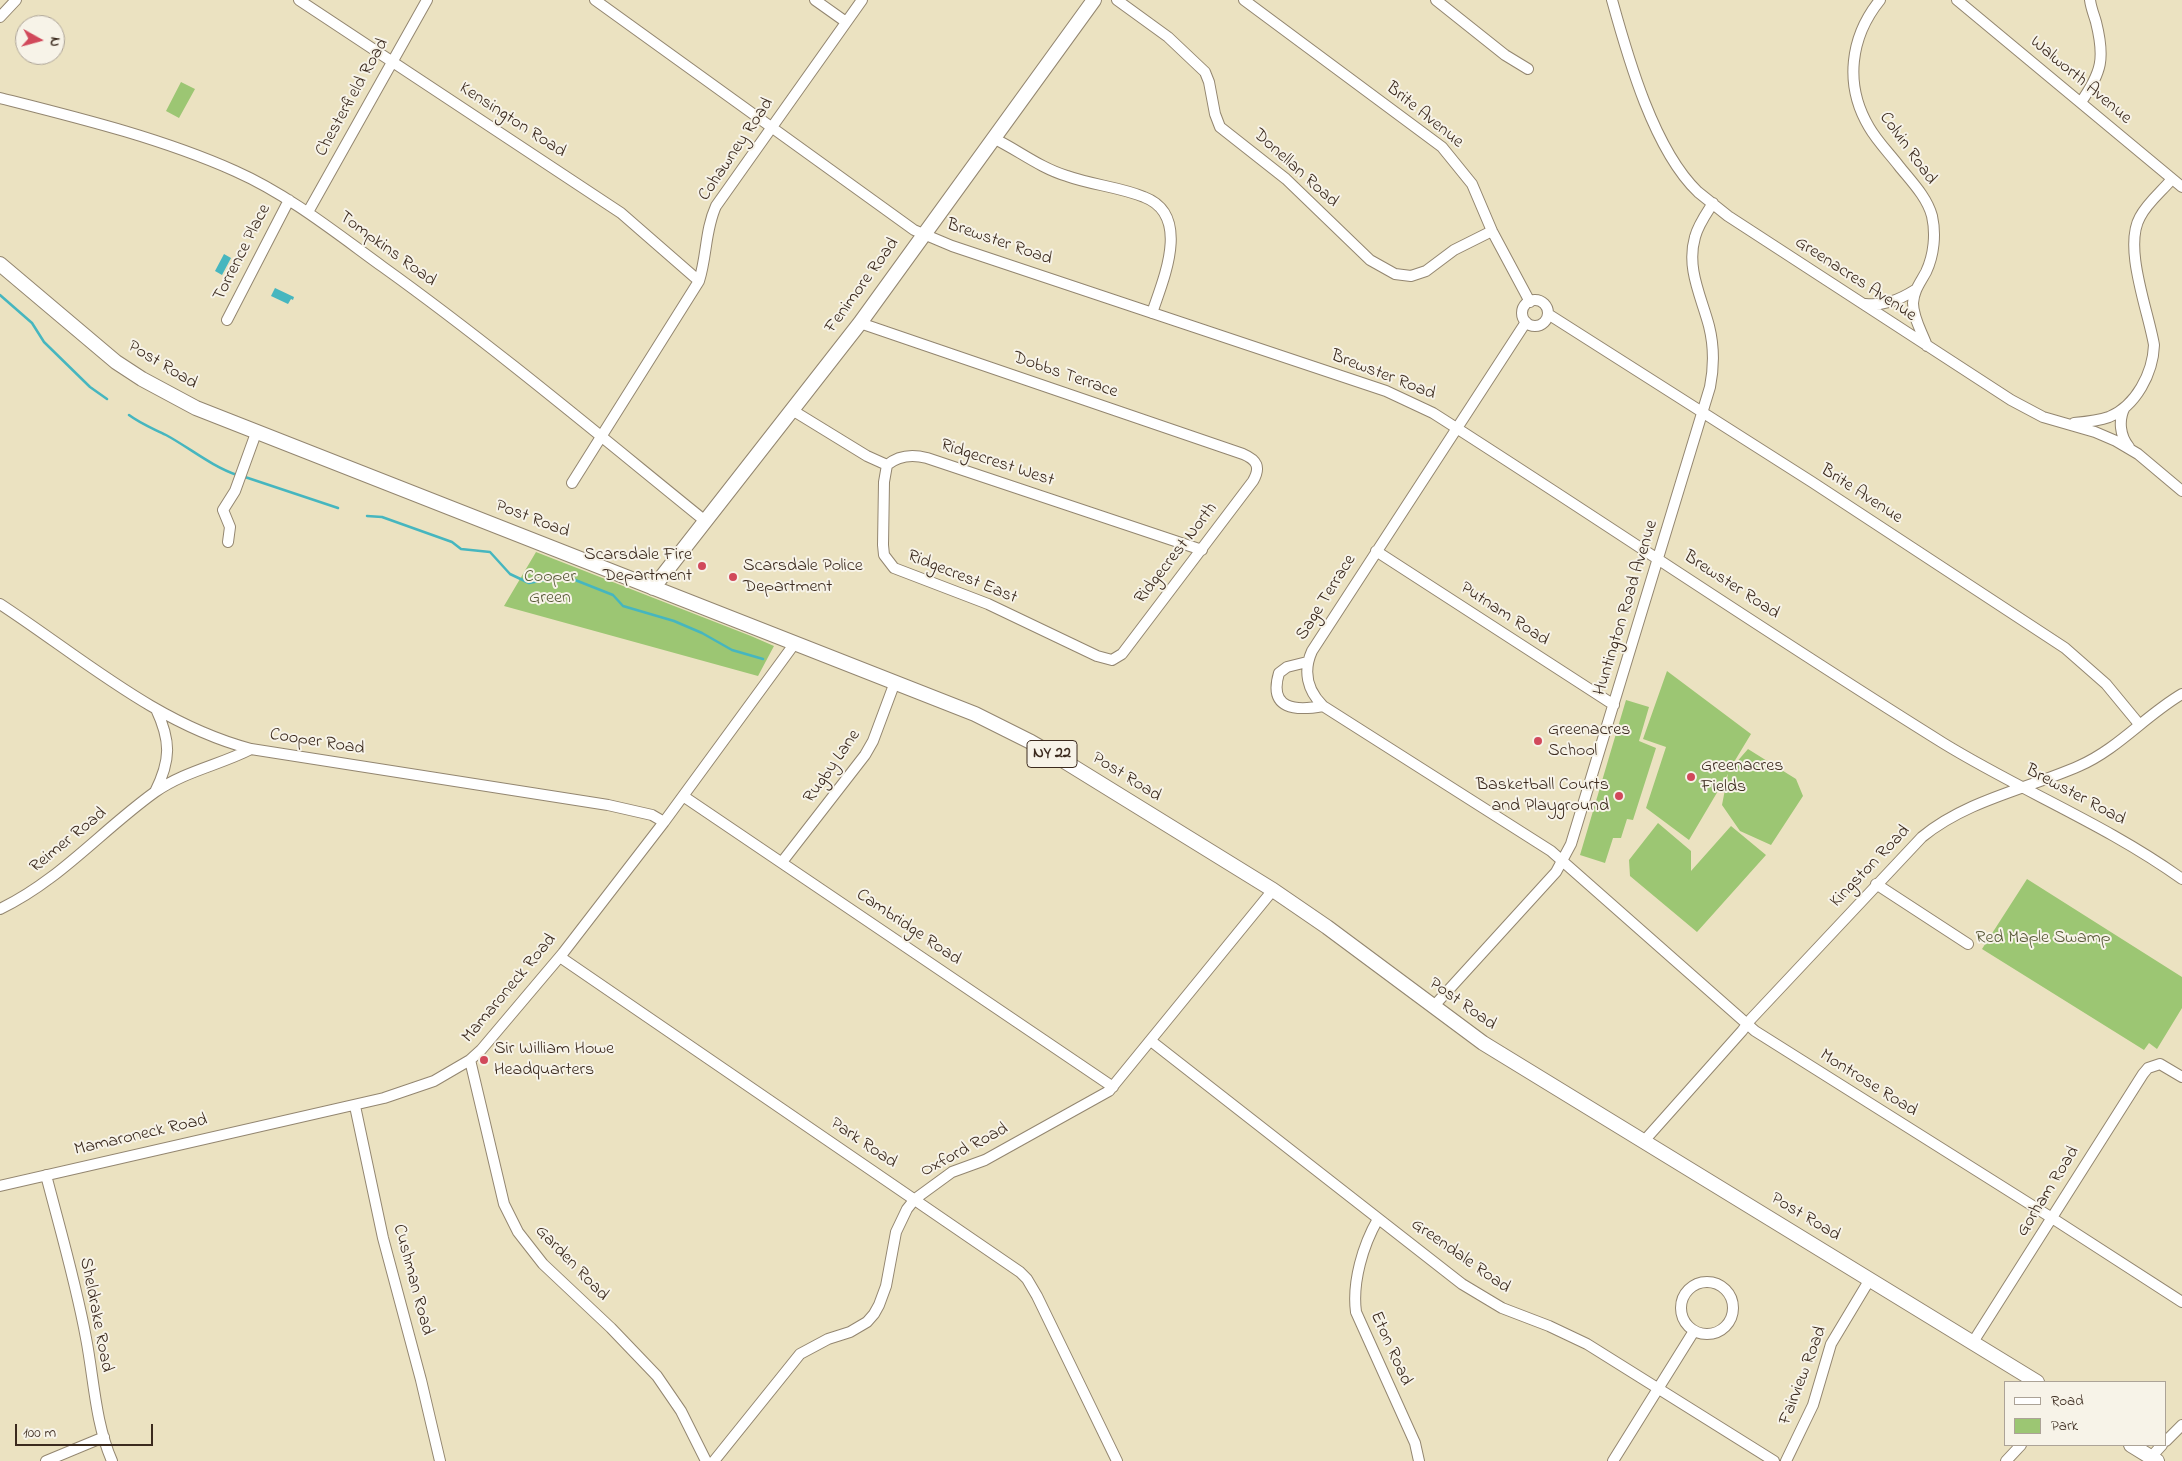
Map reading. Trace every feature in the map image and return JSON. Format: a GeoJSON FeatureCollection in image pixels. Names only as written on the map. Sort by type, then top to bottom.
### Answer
{"type":"FeatureCollection","features":[{"type":"Feature","properties":{"kind":"main road","name":"Fenimore Road"},"geometry":{"type":"LineString","coordinates":[[653,588],[704,520],[860,323],[992,138],[1094,0]]}},
{"type":"Feature","properties":{"kind":"main road","name":"Post Road"},"geometry":{"type":"LineString","coordinates":[[0,264],[94,345],[142,379],[196,408],[895,682],[975,714],[1031,742],[1273,890],[1483,1043],[2035,1381]]}},
{"type":"Feature","properties":{"kind":"main road"},"geometry":{"type":"LineString","coordinates":[[2133,1446],[2152,1458]]}},
{"type":"Feature","properties":{"kind":"street"},"geometry":{"type":"LineString","coordinates":[[0,17],[16,0]]}},
{"type":"Feature","properties":{"kind":"street","name":"Kensington Road"},"geometry":{"type":"LineString","coordinates":[[299,0],[621,213],[699,281]]}},
{"type":"Feature","properties":{"kind":"street","name":"Chesterfield Road"},"geometry":{"type":"LineString","coordinates":[[308,212],[426,0]]}},
{"type":"Feature","properties":{"kind":"street","name":"Brewster Road"},"geometry":{"type":"LineString","coordinates":[[595,0],[914,230],[952,246],[1386,391],[1433,413],[1945,744],[2107,831],[2154,858],[2182,879]]}},
{"type":"Feature","properties":{"kind":"street"},"geometry":{"type":"LineString","coordinates":[[815,0],[846,22]]}},
{"type":"Feature","properties":{"kind":"street","name":"Cohawney Road"},"geometry":{"type":"LineString","coordinates":[[572,483],[699,281],[704,266],[706,239],[711,216],[731,183],[770,127],[862,0]]}},
{"type":"Feature","properties":{"kind":"street","name":"Donellan Road"},"geometry":{"type":"LineString","coordinates":[[1117,0],[1168,37],[1205,72],[1220,127],[1269,163],[1330,224],[1380,267],[1402,276],[1418,274],[1426,271],[1462,246],[1492,232]]}},
{"type":"Feature","properties":{"kind":"street","name":"Brite Avenue"},"geometry":{"type":"LineString","coordinates":[[1244,0],[1442,147],[1472,184],[1492,232],[1530,302],[1540,302],[1546,307],[1548,314],[2065,648],[2106,684],[2139,724]]}},
{"type":"Feature","properties":{"kind":"street"},"geometry":{"type":"LineString","coordinates":[[1436,0],[1505,55],[1528,69]]}},
{"type":"Feature","properties":{"kind":"street","name":"Greenacres Avenue"},"geometry":{"type":"LineString","coordinates":[[1612,0],[1645,102],[1660,136],[1686,177],[1698,191],[1728,216],[2030,412],[2095,432],[2116,441],[2131,450],[2182,490]]}},
{"type":"Feature","properties":{"kind":"street","name":"Colvin Road"},"geometry":{"type":"LineString","coordinates":[[1880,0],[1861,30],[1854,57],[1853,81],[1858,105],[1870,129],[1918,190],[1931,215],[1934,232],[1933,250],[1926,271],[1915,290],[1913,305],[1916,319],[1927,346]]}},
{"type":"Feature","properties":{"kind":"street","name":"Walworth Avenue"},"geometry":{"type":"LineString","coordinates":[[1957,0],[2182,187]]}},
{"type":"Feature","properties":{"kind":"street"},"geometry":{"type":"LineString","coordinates":[[2081,102],[2096,80],[2101,64],[2100,44],[2090,0]]}},
{"type":"Feature","properties":{"kind":"street","name":"Tompkins Road"},"geometry":{"type":"LineString","coordinates":[[0,98],[127,132],[189,153],[237,171],[289,200],[440,308],[704,520]]}},
{"type":"Feature","properties":{"kind":"street"},"geometry":{"type":"LineString","coordinates":[[992,138],[1038,164],[1066,176],[1137,194],[1152,200],[1161,209],[1169,226],[1171,242],[1168,265],[1152,312]]}},
{"type":"Feature","properties":{"kind":"street"},"geometry":{"type":"LineString","coordinates":[[2064,423],[2098,420],[2116,414],[2126,406],[2144,382],[2153,355],[2151,328],[2134,249],[2135,227],[2145,209],[2172,179]]}},
{"type":"Feature","properties":{"kind":"street","name":"Torrence Place"},"geometry":{"type":"LineString","coordinates":[[226,320],[289,200]]}},
{"type":"Feature","properties":{"kind":"street","name":"Huntington Road Avenue"},"geometry":{"type":"LineString","coordinates":[[1433,1007],[1556,872],[1576,828],[1659,559],[1712,377],[1713,352],[1709,326],[1694,273],[1692,253],[1697,229],[1713,203]]}},
{"type":"Feature","properties":{"kind":"street"},"geometry":{"type":"LineString","coordinates":[[1863,304],[1886,304],[1900,299],[1915,290]]}},
{"type":"Feature","properties":{"kind":"street"},"geometry":{"type":"LineString","coordinates":[[1530,302],[1523,310],[1526,322],[1537,326],[1545,322],[1548,314]]}},
{"type":"Feature","properties":{"kind":"street","name":"Sage Terrace"},"geometry":{"type":"LineString","coordinates":[[1526,322],[1312,651],[1307,662],[1308,681],[1315,698],[1323,706],[1563,860]]}},
{"type":"Feature","properties":{"kind":"street","name":"Dobbs Terrace"},"geometry":{"type":"LineString","coordinates":[[860,323],[1243,454],[1254,459],[1258,464]]}},
{"type":"Feature","properties":{"kind":"street"},"geometry":{"type":"LineString","coordinates":[[2126,406],[2122,417],[2121,430],[2124,441],[2131,450]]}},
{"type":"Feature","properties":{"kind":"street"},"geometry":{"type":"LineString","coordinates":[[792,410],[867,456],[887,465]]}},
{"type":"Feature","properties":{"kind":"street"},"geometry":{"type":"LineString","coordinates":[[228,542],[230,526],[223,510],[239,481],[256,433]]}},
{"type":"Feature","properties":{"kind":"street","name":"Ridgecrest West"},"geometry":{"type":"LineString","coordinates":[[887,465],[900,457],[915,455],[927,458],[1202,550]]}},
{"type":"Feature","properties":{"kind":"street","name":"Ridgecrest North"},"geometry":{"type":"LineString","coordinates":[[1116,659],[1202,550],[1253,481],[1258,464]]}},
{"type":"Feature","properties":{"kind":"street","name":"Ridgecrest East"},"geometry":{"type":"LineString","coordinates":[[887,465],[884,482],[883,545],[884,555],[894,568],[988,604],[1097,656],[1116,659]]}},
{"type":"Feature","properties":{"kind":"street","name":"Putnam Road"},"geometry":{"type":"LineString","coordinates":[[1376,551],[1614,705]]}},
{"type":"Feature","properties":{"kind":"street","name":"Cooper Road"},"geometry":{"type":"LineString","coordinates":[[0,604],[120,688],[156,709],[212,736],[252,749],[608,805],[652,815],[664,822]]}},
{"type":"Feature","properties":{"kind":"street","name":"Mamaroneck Road"},"geometry":{"type":"LineString","coordinates":[[0,1186],[355,1106],[420,1087],[470,1060],[560,957],[684,796],[795,643]]}},
{"type":"Feature","properties":{"kind":"street"},"geometry":{"type":"LineString","coordinates":[[1307,662],[1287,667],[1279,674],[1276,690],[1289,708],[1306,710],[1323,706]]}},
{"type":"Feature","properties":{"kind":"street","name":"Rugby Lane"},"geometry":{"type":"LineString","coordinates":[[782,862],[865,755],[873,741],[895,682]]}},
{"type":"Feature","properties":{"kind":"street","name":"Kingston Road"},"geometry":{"type":"LineString","coordinates":[[1644,1141],[1747,1024],[1922,837],[1940,823],[2095,758],[2182,694]]}},
{"type":"Feature","properties":{"kind":"street","name":"Reimer Road"},"geometry":{"type":"LineString","coordinates":[[154,792],[163,775],[168,748],[164,728],[156,709]]}},
{"type":"Feature","properties":{"kind":"street","name":"Reimer Road"},"geometry":{"type":"LineString","coordinates":[[0,909],[40,886],[154,792],[176,779],[208,765],[235,758],[252,749]]}},
{"type":"Feature","properties":{"kind":"street","name":"Cambridge Road"},"geometry":{"type":"LineString","coordinates":[[684,796],[1113,1087]]}},
{"type":"Feature","properties":{"kind":"street","name":"Montrose Road"},"geometry":{"type":"LineString","coordinates":[[1563,860],[1747,1024],[1785,1052],[2052,1218],[2182,1302]]}},
{"type":"Feature","properties":{"kind":"street"},"geometry":{"type":"LineString","coordinates":[[1876,884],[1968,944]]}},
{"type":"Feature","properties":{"kind":"street","name":"Oxford Road"},"geometry":{"type":"LineString","coordinates":[[714,1461],[800,1354],[822,1342],[850,1332],[867,1322],[874,1314],[880,1305],[886,1286],[896,1232],[907,1209],[915,1199],[952,1172],[985,1160],[1081,1108],[1113,1087],[1273,890]]}},
{"type":"Feature","properties":{"kind":"street","name":"Park Road"},"geometry":{"type":"LineString","coordinates":[[560,957],[1010,1264],[1027,1280],[1118,1461]]}},
{"type":"Feature","properties":{"kind":"street","name":"Greendale Road"},"geometry":{"type":"LineString","coordinates":[[1151,1041],[1378,1219],[1482,1296],[1502,1308],[1549,1326],[1587,1344],[1774,1461]]}},
{"type":"Feature","properties":{"kind":"street","name":"Garden Road"},"geometry":{"type":"LineString","coordinates":[[470,1060],[504,1204],[518,1232],[543,1264],[611,1328],[663,1383],[681,1411],[706,1461]]}},
{"type":"Feature","properties":{"kind":"street","name":"Gorham Road"},"geometry":{"type":"LineString","coordinates":[[1974,1342],[2143,1074],[2148,1068],[2156,1065],[2166,1067],[2182,1078]]}},
{"type":"Feature","properties":{"kind":"street","name":"Cushman Road"},"geometry":{"type":"LineString","coordinates":[[355,1106],[383,1238],[420,1373],[440,1461]]}},
{"type":"Feature","properties":{"kind":"street","name":"Sheldrake Road"},"geometry":{"type":"LineString","coordinates":[[46,1175],[79,1306],[96,1403],[112,1461]]}},
{"type":"Feature","properties":{"kind":"street","name":"Eton Road"},"geometry":{"type":"LineString","coordinates":[[1378,1219],[1373,1228],[1358,1273],[1356,1312],[1415,1442],[1420,1461]]}},
{"type":"Feature","properties":{"kind":"street","name":"Fairview Road"},"geometry":{"type":"LineString","coordinates":[[1786,1461],[1810,1412],[1831,1344],[1870,1279]]}},
{"type":"Feature","properties":{"kind":"street"},"geometry":{"type":"LineString","coordinates":[[1700,1283],[1717,1284],[1724,1288],[1733,1301],[1732,1318],[1721,1331],[1713,1334],[1702,1334],[1694,1331],[1682,1316],[1681,1306],[1684,1296],[1689,1289],[1700,1283]]}},
{"type":"Feature","properties":{"kind":"street"},"geometry":{"type":"LineString","coordinates":[[1613,1461],[1694,1331]]}},
{"type":"Feature","properties":{"kind":"street"},"geometry":{"type":"LineString","coordinates":[[2167,1440],[2182,1425]]}},
{"type":"Feature","properties":{"kind":"street"},"geometry":{"type":"LineString","coordinates":[[46,1461],[104,1437]]}},
{"type":"Feature","properties":{"kind":"street"},"geometry":{"type":"LineString","coordinates":[[2006,1461],[2020,1446]]}},
{"type":"Feature","properties":{"kind":"street"},"geometry":{"type":"LineString","coordinates":[[2152,1458],[2161,1446]]}},
{"type":"Feature","properties":{"kind":"green space"},"geometry":{"type":"Polygon","coordinates":[[[181,82],[195,89],[179,118],[166,111],[181,82]]]}},
{"type":"Feature","properties":{"kind":"green space","name":"Cooper Green"},"geometry":{"type":"Polygon","coordinates":[[[536,552],[774,646],[758,676],[504,606],[536,552]]]}},
{"type":"Feature","properties":{"kind":"green space","name":"Greenacres Fields"},"geometry":{"type":"Polygon","coordinates":[[[1667,671],[1751,734],[1728,772],[1748,749],[1796,779],[1803,796],[1771,845],[1740,831],[1722,805],[1728,774],[1689,840],[1646,808],[1666,747],[1643,739],[1667,671]]]}},
{"type":"Feature","properties":{"kind":"green space","name":"Basketball Courts and Playground"},"geometry":{"type":"Polygon","coordinates":[[[1626,700],[1649,707],[1639,741],[1656,748],[1633,820],[1627,819],[1621,838],[1613,838],[1605,863],[1580,855],[1626,700]]]}},
{"type":"Feature","properties":{"kind":"green space"},"geometry":{"type":"Polygon","coordinates":[[[1658,823],[1691,851],[1691,871],[1731,826],[1766,855],[1697,932],[1630,876],[1629,860],[1658,823]]]}},
{"type":"Feature","properties":{"kind":"green space","name":"Red Maple Swamp"},"geometry":{"type":"Polygon","coordinates":[[[2027,879],[2182,977],[2182,1008],[2157,1049],[2149,1043],[2144,1050],[1982,949],[2027,879]]]}},
{"type":"Feature","properties":{"kind":"water"},"geometry":{"type":"Polygon","coordinates":[[[224,254],[231,258],[222,275],[215,271],[224,254]]]}},
{"type":"Feature","properties":{"kind":"water"},"geometry":{"type":"Polygon","coordinates":[[[275,288],[294,297],[293,300],[291,299],[288,304],[271,296],[275,288]]]}},
{"type":"Feature","properties":{"kind":"waterway"},"geometry":{"type":"LineString","coordinates":[[0,295],[32,323],[44,342],[90,387],[107,399]]}},
{"type":"Feature","properties":{"kind":"waterway"},"geometry":{"type":"LineString","coordinates":[[129,415],[175,440],[218,467],[237,475]]}},
{"type":"Feature","properties":{"kind":"waterway"},"geometry":{"type":"LineString","coordinates":[[242,476],[338,508]]}},
{"type":"Feature","properties":{"kind":"waterway"},"geometry":{"type":"LineString","coordinates":[[367,516],[382,517],[452,542],[461,549],[490,552],[510,574],[529,583],[565,576],[613,595],[623,606],[674,621],[702,633],[732,650],[763,659]]}},
{"type":"Feature","properties":{"kind":"place","name":"Scarsdale Fire Department"},"geometry":{"type":"Point","coordinates":[702,566]}},
{"type":"Feature","properties":{"kind":"place","name":"Scarsdale Police Department"},"geometry":{"type":"Point","coordinates":[733,577]}},
{"type":"Feature","properties":{"kind":"place","name":"Greenacres School"},"geometry":{"type":"Point","coordinates":[1538,741]}},
{"type":"Feature","properties":{"kind":"place","name":"Greenacres Fields"},"geometry":{"type":"Point","coordinates":[1691,777]}},
{"type":"Feature","properties":{"kind":"place","name":"Basketball Courts and Playground"},"geometry":{"type":"Point","coordinates":[1619,796]}},
{"type":"Feature","properties":{"kind":"place","name":"Sir William Howe Headquarters"},"geometry":{"type":"Point","coordinates":[484,1060]}}]}
